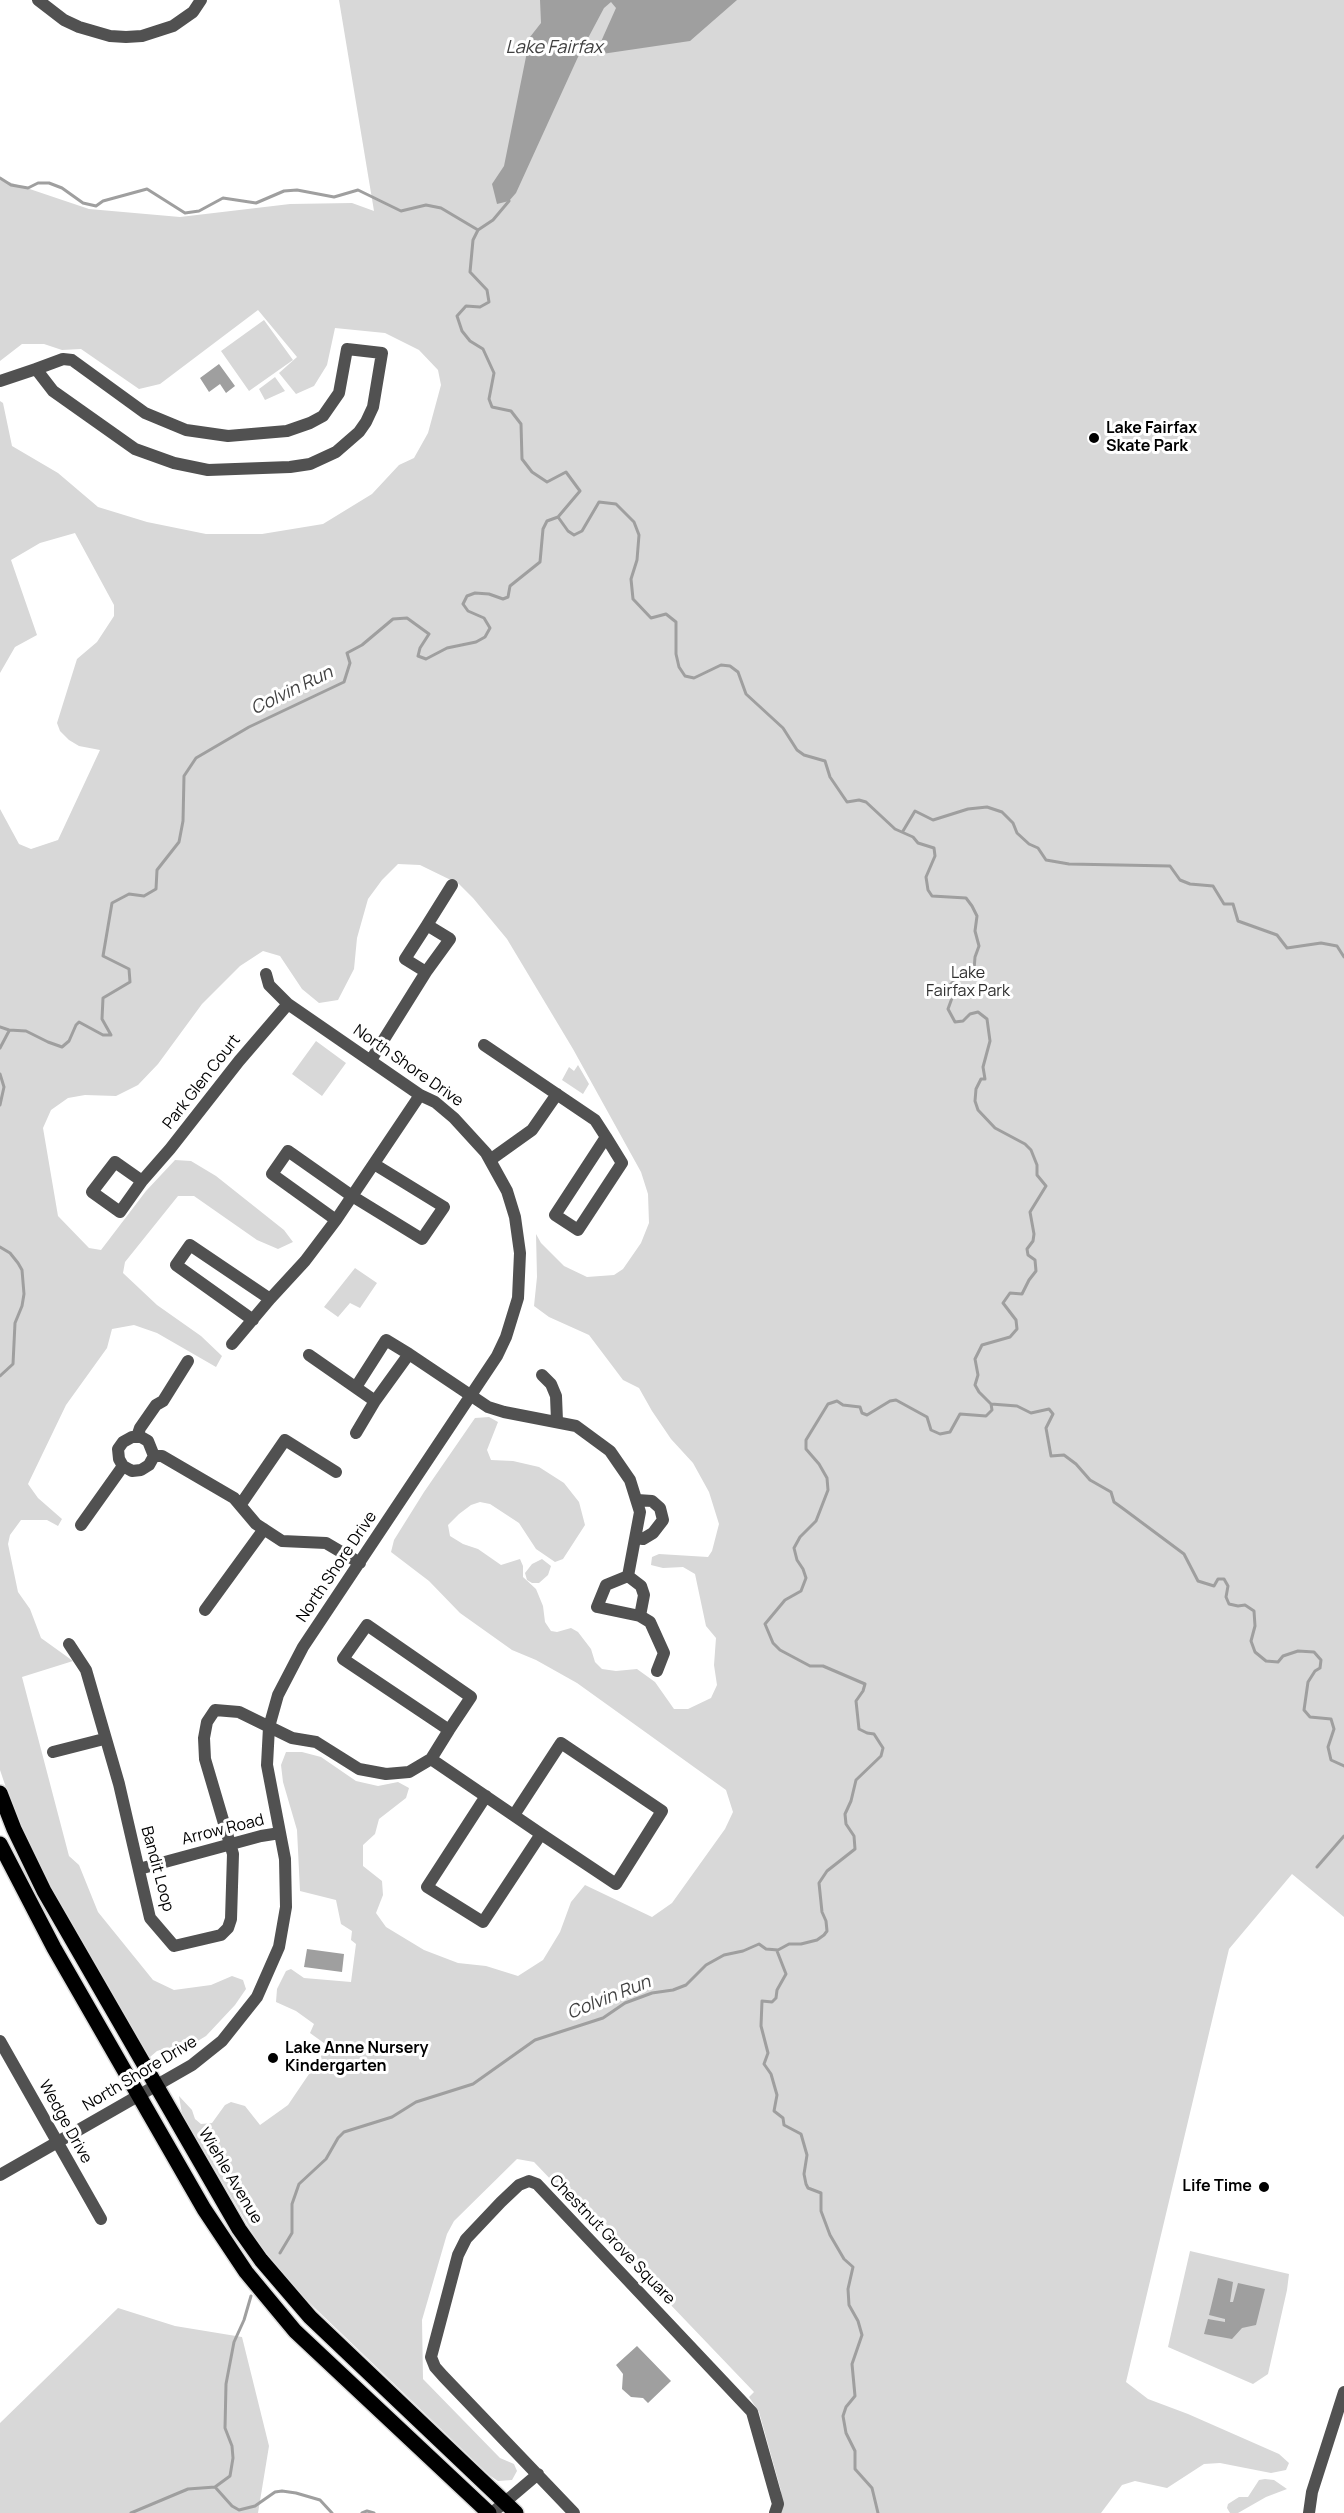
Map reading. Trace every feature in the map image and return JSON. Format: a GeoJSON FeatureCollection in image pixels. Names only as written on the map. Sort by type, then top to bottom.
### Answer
{"type":"FeatureCollection","features":[{"type":"Feature","properties":{"kind":"main road","name":"Wiehle Avenue"},"geometry":{"type":"LineString","coordinates":[[0,1793],[30,1865],[239,2229],[284,2289],[331,2338],[511,2507]]}},
{"type":"Feature","properties":{"kind":"main road"},"geometry":{"type":"LineString","coordinates":[[0,1844],[28,1900],[224,2241],[269,2302],[317,2352],[490,2513]]}},
{"type":"Feature","properties":{"kind":"street"},"geometry":{"type":"LineString","coordinates":[[38,0],[64,20],[79,27],[110,36],[126,37],[142,36],[173,27],[193,12],[201,0]]}},
{"type":"Feature","properties":{"kind":"street"},"geometry":{"type":"LineString","coordinates":[[0,381],[36,369],[63,360],[72,360],[136,407],[165,423],[186,430],[228,436],[287,431],[323,416],[339,393],[347,349],[382,352],[373,407],[359,432],[336,452],[310,464],[299,466],[231,470],[208,470],[174,463],[135,449],[53,391],[36,369]]}},
{"type":"Feature","properties":{"kind":"street"},"geometry":{"type":"LineString","coordinates":[[426,972],[405,959],[452,885]]}},
{"type":"Feature","properties":{"kind":"street"},"geometry":{"type":"LineString","coordinates":[[371,1060],[426,972],[450,939],[427,925]]}},
{"type":"Feature","properties":{"kind":"street","name":"North Shore Drive"},"geometry":{"type":"LineString","coordinates":[[0,2175],[140,2097],[192,2065],[222,2041],[250,2008],[266,1980],[279,1947],[286,1907],[287,1875],[267,1765],[269,1728],[278,1695],[288,1673],[472,1394],[506,1337],[518,1298],[520,1253],[513,1211],[507,1191],[490,1160],[454,1118],[435,1102],[420,1095],[288,1004],[269,986],[266,974]]}},
{"type":"Feature","properties":{"kind":"street","name":"Park Glen Court"},"geometry":{"type":"LineString","coordinates":[[142,1181],[288,1004]]}},
{"type":"Feature","properties":{"kind":"street"},"geometry":{"type":"LineString","coordinates":[[484,1045],[595,1120],[606,1137],[622,1163],[578,1230],[555,1215],[606,1137]]}},
{"type":"Feature","properties":{"kind":"street"},"geometry":{"type":"LineString","coordinates":[[490,1160],[517,1143],[532,1130],[557,1094]]}},
{"type":"Feature","properties":{"kind":"street"},"geometry":{"type":"LineString","coordinates":[[232,1344],[305,1261],[336,1220],[420,1095]]}},
{"type":"Feature","properties":{"kind":"street"},"geometry":{"type":"LineString","coordinates":[[336,1220],[272,1174],[288,1151],[352,1196],[422,1239],[444,1207],[374,1164]]}},
{"type":"Feature","properties":{"kind":"street"},"geometry":{"type":"LineString","coordinates":[[253,1320],[176,1264],[190,1245],[270,1299]]}},
{"type":"Feature","properties":{"kind":"street"},"geometry":{"type":"LineString","coordinates":[[356,1387],[386,1340],[472,1394],[488,1407],[576,1426],[610,1451],[630,1480],[637,1500],[640,1512],[628,1576]]}},
{"type":"Feature","properties":{"kind":"street"},"geometry":{"type":"LineString","coordinates":[[356,1433],[375,1401],[409,1354]]}},
{"type":"Feature","properties":{"kind":"street"},"geometry":{"type":"LineString","coordinates":[[309,1355],[375,1401]]}},
{"type":"Feature","properties":{"kind":"street"},"geometry":{"type":"LineString","coordinates":[[137,1437],[140,1428],[156,1405],[163,1401],[188,1361]]}},
{"type":"Feature","properties":{"kind":"street"},"geometry":{"type":"LineString","coordinates":[[542,1375],[551,1384],[556,1396],[557,1421]]}},
{"type":"Feature","properties":{"kind":"street"},"geometry":{"type":"LineString","coordinates":[[137,1437],[148,1442],[154,1456],[149,1465],[141,1470],[132,1471],[123,1466],[119,1459],[118,1449],[123,1442],[137,1437]]}},
{"type":"Feature","properties":{"kind":"street"},"geometry":{"type":"LineString","coordinates":[[241,1504],[285,1440],[336,1472]]}},
{"type":"Feature","properties":{"kind":"street"},"geometry":{"type":"LineString","coordinates":[[154,1456],[162,1456],[234,1498],[256,1524],[282,1541],[326,1543],[360,1563]]}},
{"type":"Feature","properties":{"kind":"street"},"geometry":{"type":"LineString","coordinates":[[81,1525],[123,1466]]}},
{"type":"Feature","properties":{"kind":"street"},"geometry":{"type":"LineString","coordinates":[[636,1538],[643,1539],[653,1533],[663,1520],[660,1508],[652,1501],[637,1500]]}},
{"type":"Feature","properties":{"kind":"street"},"geometry":{"type":"LineString","coordinates":[[205,1610],[264,1529]]}},
{"type":"Feature","properties":{"kind":"street"},"geometry":{"type":"LineString","coordinates":[[628,1576],[641,1586],[644,1595],[640,1616]]}},
{"type":"Feature","properties":{"kind":"street"},"geometry":{"type":"LineString","coordinates":[[628,1576],[606,1585],[597,1607],[640,1616],[650,1622],[664,1653],[657,1671]]}},
{"type":"Feature","properties":{"kind":"street"},"geometry":{"type":"LineString","coordinates":[[269,1728],[292,1738],[316,1742],[360,1769],[377,1773],[409,1772],[431,1759],[471,1697],[367,1624],[343,1659],[448,1730]]}},
{"type":"Feature","properties":{"kind":"street","name":"Bandit Loop"},"geometry":{"type":"LineString","coordinates":[[69,1644],[86,1670],[104,1739],[119,1784],[150,1918],[174,1946],[221,1935],[228,1928],[231,1919],[233,1854],[205,1759],[204,1738],[207,1722],[215,1710],[230,1710],[269,1728]]}},
{"type":"Feature","properties":{"kind":"street"},"geometry":{"type":"LineString","coordinates":[[53,1752],[104,1739]]}},
{"type":"Feature","properties":{"kind":"street"},"geometry":{"type":"LineString","coordinates":[[431,1759],[616,1884],[662,1811],[561,1743],[514,1815]]}},
{"type":"Feature","properties":{"kind":"street"},"geometry":{"type":"LineString","coordinates":[[486,1796],[427,1887],[483,1922],[541,1834]]}},
{"type":"Feature","properties":{"kind":"street","name":"Arrow Road"},"geometry":{"type":"LineString","coordinates":[[139,1869],[280,1833]]}},
{"type":"Feature","properties":{"kind":"street","name":"Wedge Drive"},"geometry":{"type":"LineString","coordinates":[[0,2041],[101,2219]]}},
{"type":"Feature","properties":{"kind":"street","name":"Chestnut Grove Square"},"geometry":{"type":"LineString","coordinates":[[574,2513],[435,2367],[431,2357],[458,2255],[466,2239],[501,2202],[519,2186],[529,2181],[537,2184],[752,2412],[778,2504],[775,2513]]}},
{"type":"Feature","properties":{"kind":"street"},"geometry":{"type":"LineString","coordinates":[[1309,2513],[1312,2492],[1344,2391]]}},
{"type":"Feature","properties":{"kind":"street"},"geometry":{"type":"LineString","coordinates":[[490,2513],[511,2507],[538,2474]]}},
{"type":"Feature","properties":{"kind":"green space","name":"Lake Fairfax Park"},"geometry":{"type":"Polygon","coordinates":[[[339,0],[1344,0],[1344,1917],[1292,1874],[1229,1949],[1126,2382],[1148,2399],[1279,2454],[1289,2463],[1286,2470],[1271,2473],[1220,2463],[1204,2464],[1167,2488],[1135,2481],[1122,2485],[1101,2513],[781,2513],[781,2491],[759,2412],[749,2397],[754,2392],[534,2162],[517,2159],[454,2221],[447,2234],[422,2320],[423,2379],[500,2458],[514,2464],[517,2471],[512,2480],[498,2481],[489,2475],[294,2288],[258,2242],[182,2114],[179,2096],[201,2124],[212,2123],[225,2105],[231,2102],[245,2106],[260,2125],[288,2105],[328,2046],[310,2033],[314,2024],[296,2011],[276,2002],[277,1989],[286,1971],[291,1969],[304,1978],[351,1982],[356,1944],[351,1940],[352,1931],[341,1924],[336,1900],[300,1891],[297,1830],[283,1782],[281,1765],[286,1752],[302,1752],[321,1757],[356,1781],[378,1786],[398,1782],[409,1788],[406,1798],[379,1819],[375,1834],[363,1845],[363,1866],[382,1881],[383,1895],[376,1913],[386,1927],[424,1950],[458,1963],[486,1966],[518,1976],[543,1960],[560,1932],[571,1902],[585,1885],[652,1917],[672,1903],[725,1829],[733,1812],[726,1790],[577,1683],[536,1660],[512,1650],[460,1613],[429,1581],[391,1552],[394,1540],[424,1492],[475,1418],[489,1417],[498,1422],[487,1450],[491,1460],[513,1461],[539,1467],[564,1483],[579,1502],[585,1525],[563,1559],[555,1562],[536,1549],[519,1523],[490,1504],[480,1502],[471,1505],[459,1514],[448,1525],[450,1536],[478,1549],[501,1565],[520,1559],[523,1566],[523,1577],[536,1589],[543,1606],[545,1622],[551,1631],[557,1632],[571,1628],[578,1632],[591,1649],[595,1662],[602,1669],[616,1671],[637,1669],[655,1682],[674,1709],[688,1709],[711,1698],[717,1685],[714,1665],[716,1638],[706,1626],[695,1574],[683,1567],[663,1568],[651,1565],[652,1557],[659,1554],[708,1557],[712,1551],[719,1524],[709,1492],[693,1463],[671,1439],[639,1388],[623,1380],[589,1335],[549,1317],[534,1306],[537,1277],[536,1234],[541,1243],[564,1266],[587,1277],[614,1275],[623,1269],[641,1243],[649,1223],[648,1194],[641,1172],[573,1049],[507,939],[459,884],[420,865],[398,864],[368,899],[357,938],[354,969],[338,1000],[319,1003],[302,989],[280,956],[263,951],[240,966],[202,1004],[158,1064],[138,1085],[116,1096],[85,1095],[68,1098],[51,1110],[43,1128],[58,1216],[89,1248],[101,1250],[146,1191],[175,1160],[191,1161],[216,1176],[284,1230],[293,1242],[278,1249],[257,1240],[194,1196],[178,1196],[125,1262],[123,1273],[157,1305],[201,1336],[222,1356],[216,1367],[157,1333],[134,1325],[112,1329],[107,1348],[66,1405],[28,1484],[38,1498],[62,1519],[58,1526],[47,1520],[21,1520],[10,1535],[8,1544],[18,1592],[30,1609],[41,1638],[73,1661],[22,1677],[69,1856],[79,1865],[98,1912],[153,1980],[174,1990],[211,1985],[232,1976],[243,1980],[246,1989],[235,2005],[206,2036],[181,2051],[164,2049],[150,2057],[140,2045],[55,1896],[18,1823],[0,1770],[0,809],[19,844],[31,849],[58,840],[100,750],[79,746],[69,740],[60,731],[57,723],[77,659],[97,642],[114,616],[114,605],[75,533],[40,543],[11,560],[37,635],[15,647],[0,673],[0,401],[3,403],[12,446],[58,473],[98,507],[147,522],[206,534],[262,534],[323,524],[372,494],[399,465],[414,458],[428,433],[441,385],[438,370],[419,350],[385,333],[335,328],[327,365],[314,386],[296,394],[279,373],[297,357],[258,310],[160,384],[139,389],[81,349],[62,350],[44,344],[22,344],[0,361],[0,179],[89,209],[180,217],[290,204],[352,203],[374,211],[339,0]]]}},
{"type":"Feature","properties":{"kind":"green space"},"geometry":{"type":"Polygon","coordinates":[[[264,320],[293,360],[249,391],[221,351],[264,320]]]}},
{"type":"Feature","properties":{"kind":"green space"},"geometry":{"type":"Polygon","coordinates":[[[275,377],[285,391],[265,400],[259,389],[275,377]]]}},
{"type":"Feature","properties":{"kind":"green space"},"geometry":{"type":"Polygon","coordinates":[[[316,1041],[346,1063],[322,1096],[292,1074],[316,1041]]]}},
{"type":"Feature","properties":{"kind":"green space"},"geometry":{"type":"Polygon","coordinates":[[[578,1065],[589,1084],[583,1094],[562,1080],[569,1067],[574,1071],[578,1065]]]}},
{"type":"Feature","properties":{"kind":"green space"},"geometry":{"type":"Polygon","coordinates":[[[355,1268],[377,1283],[360,1308],[350,1303],[338,1317],[324,1307],[355,1268]]]}},
{"type":"Feature","properties":{"kind":"green space"},"geometry":{"type":"Polygon","coordinates":[[[542,1559],[551,1566],[548,1575],[539,1583],[532,1583],[527,1580],[525,1573],[532,1564],[542,1559]]]}},
{"type":"Feature","properties":{"kind":"green space"},"geometry":{"type":"Polygon","coordinates":[[[1190,2251],[1289,2274],[1268,2374],[1253,2384],[1168,2347],[1190,2251]]]}},
{"type":"Feature","properties":{"kind":"green space"},"geometry":{"type":"Polygon","coordinates":[[[118,2308],[175,2326],[242,2337],[269,2446],[258,2513],[0,2513],[0,2423],[118,2308]]]}},
{"type":"Feature","properties":{"kind":"green space"},"geometry":{"type":"Polygon","coordinates":[[[1259,2480],[1274,2480],[1287,2489],[1266,2497],[1238,2513],[1230,2513],[1227,2508],[1228,2504],[1239,2497],[1248,2497],[1259,2480]]]}},
{"type":"Feature","properties":{"kind":"water","name":"Lake Fairfax"},"geometry":{"type":"Polygon","coordinates":[[[540,0],[737,0],[690,41],[595,55],[616,8],[611,2],[604,8],[578,57],[516,193],[509,201],[497,204],[492,184],[504,166],[530,37],[541,23],[540,0]]]}},
{"type":"Feature","properties":{"kind":"water"},"geometry":{"type":"Polygon","coordinates":[[[219,364],[235,386],[226,393],[220,384],[209,392],[200,378],[219,364]]]}},
{"type":"Feature","properties":{"kind":"water"},"geometry":{"type":"Polygon","coordinates":[[[307,1949],[344,1954],[342,1972],[304,1967],[307,1949]]]}},
{"type":"Feature","properties":{"kind":"water"},"geometry":{"type":"Polygon","coordinates":[[[1218,2278],[1233,2282],[1230,2302],[1233,2302],[1238,2283],[1265,2289],[1256,2325],[1242,2328],[1232,2339],[1204,2334],[1208,2319],[1225,2322],[1225,2319],[1209,2315],[1218,2278]]]}},
{"type":"Feature","properties":{"kind":"water"},"geometry":{"type":"Polygon","coordinates":[[[637,2346],[671,2381],[648,2403],[643,2398],[631,2397],[622,2389],[623,2374],[616,2365],[637,2346]]]}},
{"type":"Feature","properties":{"kind":"waterway"},"geometry":{"type":"LineString","coordinates":[[0,178],[11,185],[28,188],[38,183],[49,183],[62,188],[83,203],[96,206],[103,201],[147,189],[185,213],[199,211],[223,198],[256,203],[284,191],[297,190],[334,197],[358,190],[401,211],[426,205],[441,208],[478,230]]}},
{"type":"Feature","properties":{"kind":"waterway","name":"Colvin Run"},"geometry":{"type":"LineString","coordinates":[[0,1027],[26,1031],[62,1047],[69,1041],[79,1022],[103,1035],[111,1035],[102,1019],[103,998],[130,982],[129,969],[103,956],[112,903],[129,894],[144,896],[156,889],[157,870],[179,842],[183,821],[184,776],[196,758],[249,727],[344,682],[350,663],[347,653],[362,645],[393,619],[407,618],[429,634],[418,656],[426,659],[447,648],[476,642],[485,637],[490,628],[484,618],[468,611],[463,604],[467,596],[475,593],[489,594],[503,599],[508,597],[510,586],[540,562],[543,529],[547,521],[558,517],[580,491],[566,472],[547,482],[532,472],[522,459],[521,424],[511,411],[492,407],[489,399],[494,373],[483,349],[470,341],[462,331],[457,316],[466,306],[480,307],[489,302],[487,290],[470,272],[473,240],[478,230],[493,220],[509,201]]}},
{"type":"Feature","properties":{"kind":"waterway","name":"Colvin Run"},"geometry":{"type":"LineString","coordinates":[[280,2253],[292,2233],[292,2204],[299,2184],[326,2159],[344,2132],[392,2117],[416,2102],[473,2084],[535,2040],[603,2018],[625,2003],[652,1993],[673,1990],[686,1985],[706,1965],[724,1955],[743,1951],[759,1944],[766,1949],[778,1950],[789,1944],[817,1940],[824,1935],[827,1931],[822,1912],[819,1883],[827,1871],[855,1849],[854,1836],[846,1824],[845,1814],[856,1780],[881,1756],[883,1748],[874,1734],[859,1729],[856,1701],[865,1684],[823,1666],[810,1666],[780,1650],[773,1643],[765,1624],[785,1600],[801,1591],[806,1578],[794,1548],[800,1537],[816,1521],[828,1490],[827,1478],[806,1449],[806,1440],[828,1404],[837,1401],[843,1405],[860,1407],[862,1413],[867,1415],[890,1401],[896,1400],[927,1417],[931,1430],[940,1434],[950,1432],[960,1414],[986,1416],[992,1410],[991,1404],[975,1385],[978,1375],[975,1359],[982,1345],[1010,1337],[1017,1329],[1016,1320],[1003,1303],[1010,1293],[1022,1294],[1036,1271],[1035,1260],[1028,1255],[1027,1249],[1033,1241],[1034,1234],[1030,1212],[1046,1186],[1037,1175],[1037,1165],[1031,1150],[1025,1144],[995,1128],[978,1110],[975,1101],[976,1089],[981,1079],[985,1079],[983,1067],[990,1041],[987,1019],[978,1012],[970,1014],[963,1021],[955,1022],[948,1009],[952,998],[949,986],[957,978],[974,970],[979,946],[975,931],[977,916],[972,906],[966,898],[932,896],[928,890],[926,877],[935,856],[934,848],[918,843],[913,837],[895,829],[866,802],[859,800],[847,802],[830,777],[825,761],[804,755],[797,750],[783,728],[746,694],[738,672],[730,666],[721,665],[694,678],[685,676],[679,667],[676,654],[676,622],[666,614],[651,618],[633,599],[631,579],[637,560],[639,535],[634,522],[616,504],[599,502],[582,531],[574,535],[568,531],[558,517]]}},
{"type":"Feature","properties":{"kind":"waterway"},"geometry":{"type":"LineString","coordinates":[[903,831],[915,811],[933,820],[968,809],[987,807],[1002,812],[1013,823],[1017,833],[1029,844],[1038,848],[1046,860],[1069,864],[1170,866],[1180,880],[1190,884],[1213,886],[1224,904],[1233,904],[1238,921],[1277,935],[1287,948],[1321,943],[1337,946],[1344,957]]}},
{"type":"Feature","properties":{"kind":"waterway"},"geometry":{"type":"LineString","coordinates":[[0,1048],[9,1031]]}},
{"type":"Feature","properties":{"kind":"waterway"},"geometry":{"type":"LineString","coordinates":[[0,1074],[4,1087],[0,1105]]}},
{"type":"Feature","properties":{"kind":"waterway"},"geometry":{"type":"LineString","coordinates":[[0,1247],[10,1253],[22,1270],[24,1294],[15,1323],[13,1364],[0,1376]]}},
{"type":"Feature","properties":{"kind":"waterway"},"geometry":{"type":"LineString","coordinates":[[991,1404],[1017,1406],[1031,1413],[1049,1409],[1053,1414],[1046,1428],[1051,1456],[1064,1455],[1076,1464],[1090,1480],[1111,1492],[1114,1502],[1184,1554],[1198,1581],[1214,1586],[1218,1579],[1224,1579],[1228,1586],[1226,1597],[1229,1604],[1245,1605],[1254,1611],[1255,1626],[1251,1641],[1255,1652],[1266,1661],[1278,1662],[1283,1656],[1298,1651],[1314,1652],[1321,1660],[1320,1668],[1315,1671],[1308,1682],[1304,1710],[1310,1717],[1331,1719],[1334,1729],[1328,1747],[1331,1760],[1344,1766]]}},
{"type":"Feature","properties":{"kind":"waterway"},"geometry":{"type":"LineString","coordinates":[[1317,1867],[1344,1836]]}},
{"type":"Feature","properties":{"kind":"waterway"},"geometry":{"type":"LineString","coordinates":[[777,1951],[786,1974],[777,1990],[776,1998],[772,2002],[762,2001],[761,2026],[768,2053],[764,2064],[771,2074],[777,2095],[774,2111],[783,2118],[784,2125],[801,2134],[807,2155],[804,2174],[806,2184],[808,2188],[821,2193],[821,2211],[830,2235],[844,2259],[853,2267],[848,2289],[849,2305],[858,2321],[862,2335],[852,2364],[855,2396],[846,2407],[843,2416],[846,2433],[855,2451],[855,2469],[872,2488],[878,2513]]}},
{"type":"Feature","properties":{"kind":"waterway","name":"Colvin Run"},"geometry":{"type":"LineString","coordinates":[[131,2513],[188,2489],[215,2487],[230,2476],[233,2458],[232,2446],[225,2428],[226,2384],[234,2342],[251,2296]]}},
{"type":"Feature","properties":{"kind":"waterway"},"geometry":{"type":"LineString","coordinates":[[215,2487],[232,2506],[239,2510],[255,2506],[275,2492],[282,2491],[320,2500],[332,2513]]}},
{"type":"Feature","properties":{"kind":"waterway"},"geometry":{"type":"LineString","coordinates":[[362,2513],[367,2511],[374,2513]]}},
{"type":"Feature","properties":{"kind":"place","name":"Lake Fairfax Skate Park"},"geometry":{"type":"Point","coordinates":[1094,438]}},
{"type":"Feature","properties":{"kind":"place","name":"Lake Anne Nursery Kindergarten"},"geometry":{"type":"Point","coordinates":[273,2058]}},
{"type":"Feature","properties":{"kind":"place","name":"Life Time"},"geometry":{"type":"Point","coordinates":[1264,2187]}}]}
